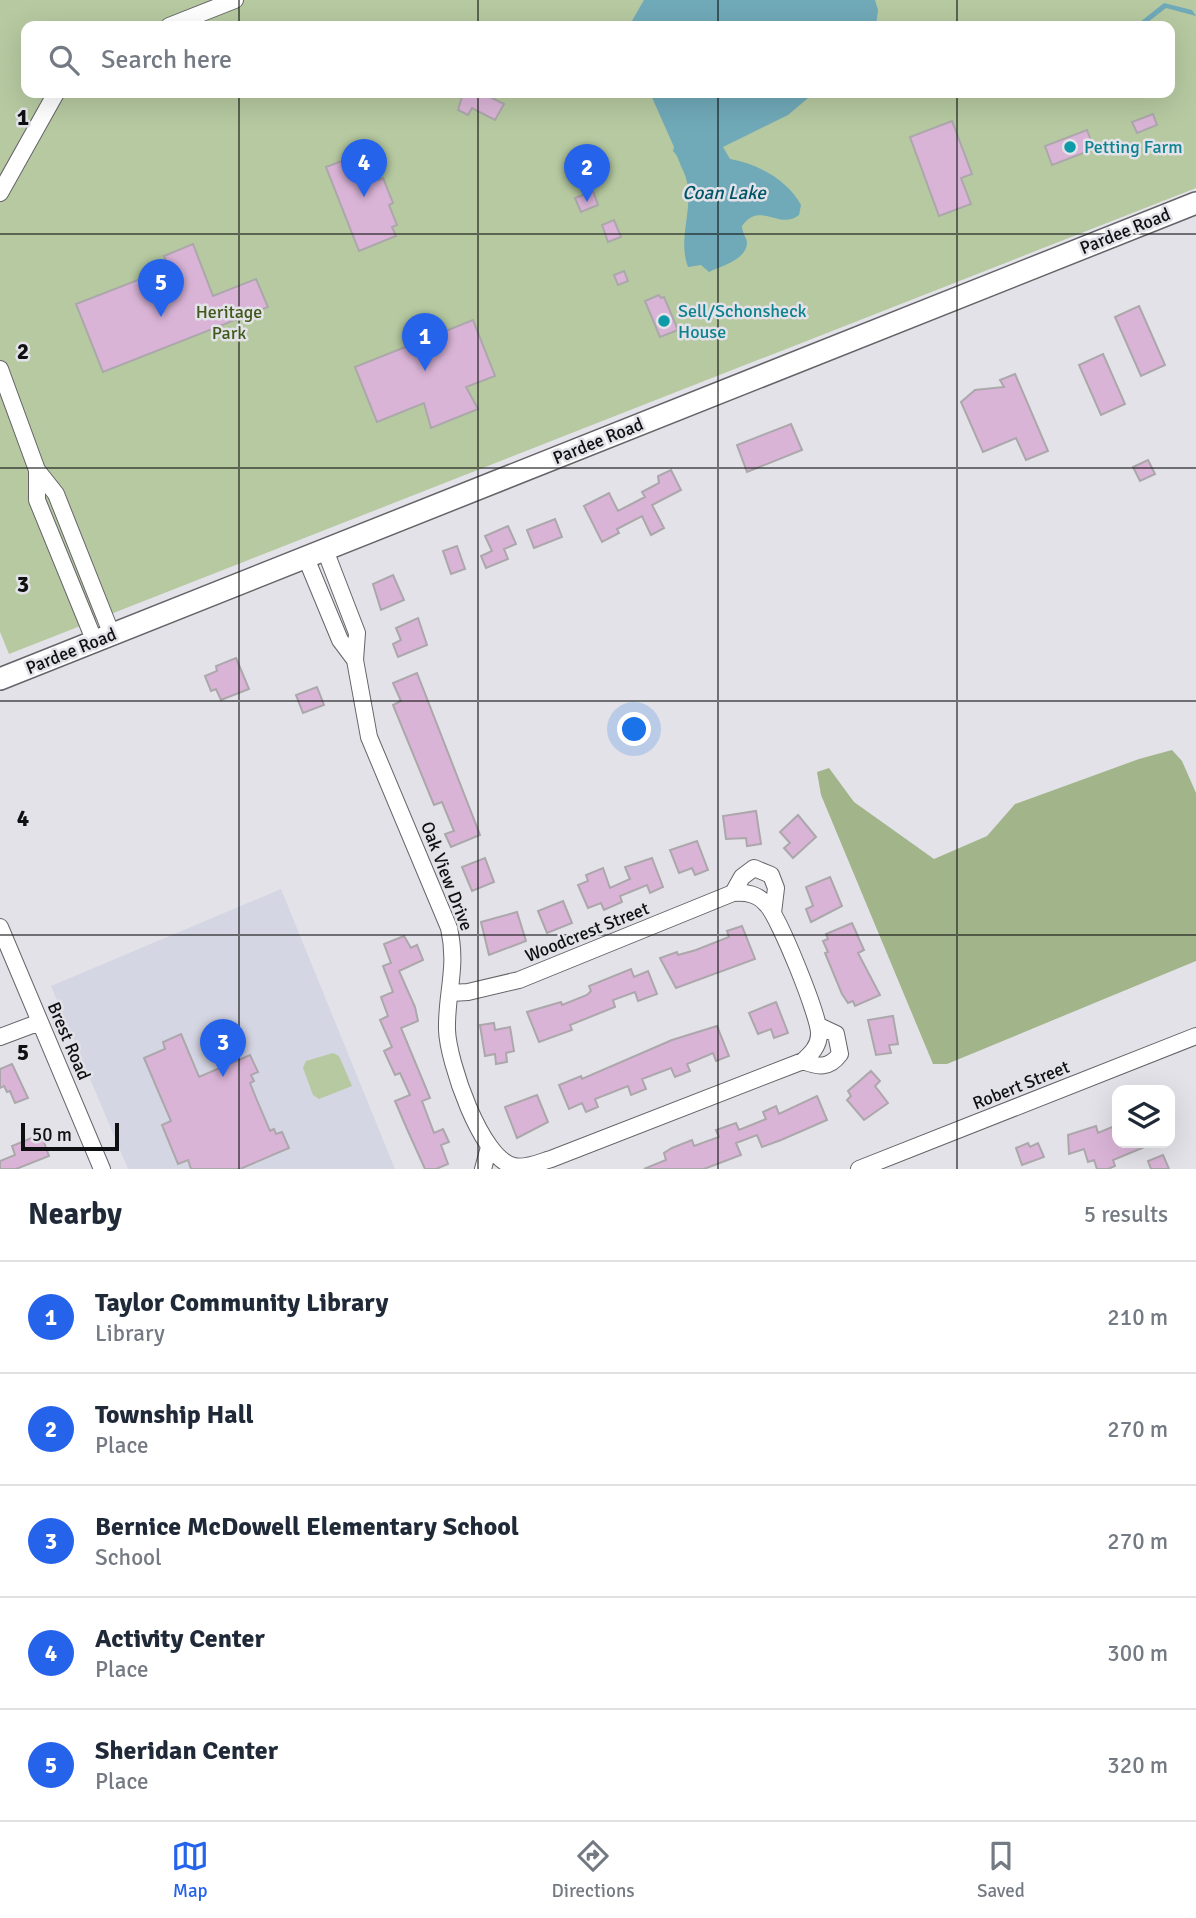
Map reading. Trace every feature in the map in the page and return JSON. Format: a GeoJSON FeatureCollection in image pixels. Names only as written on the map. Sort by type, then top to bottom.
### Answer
{"type":"FeatureCollection","features":[{"type":"Feature","properties":{"kind":"main road","name":"Pardee Road"},"geometry":{"type":"LineString","coordinates":[[0,679],[1196,203]]}},
{"type":"Feature","properties":{"kind":"street"},"geometry":{"type":"LineString","coordinates":[[182,21],[235,0]]}},
{"type":"Feature","properties":{"kind":"street"},"geometry":{"type":"LineString","coordinates":[[0,193],[53,98]]}},
{"type":"Feature","properties":{"kind":"street"},"geometry":{"type":"LineString","coordinates":[[0,369],[3,386],[37,470],[37,500],[104,638]]}},
{"type":"Feature","properties":{"kind":"street","name":"Oak View Drive"},"geometry":{"type":"LineString","coordinates":[[316,554],[340,640],[355,660],[369,737],[449,928],[454,961],[447,1027],[451,1062],[489,1147],[500,1160],[514,1167],[529,1167],[803,1061],[817,1045]]}},
{"type":"Feature","properties":{"kind":"street","name":"Woodcrest Street"},"geometry":{"type":"LineString","coordinates":[[451,993],[468,992],[519,980],[733,893],[742,877],[754,868],[771,875],[776,888],[773,913],[819,1026],[817,1045]]}},
{"type":"Feature","properties":{"kind":"street"},"geometry":{"type":"LineString","coordinates":[[733,893],[746,892],[758,897],[773,913]]}},
{"type":"Feature","properties":{"kind":"street","name":"Brest Road"},"geometry":{"type":"LineString","coordinates":[[0,927],[102,1169]]}},
{"type":"Feature","properties":{"kind":"street"},"geometry":{"type":"LineString","coordinates":[[0,1037],[40,1021]]}},
{"type":"Feature","properties":{"kind":"street","name":"Woodcrest Street"},"geometry":{"type":"LineString","coordinates":[[819,1026],[836,1034],[840,1054]]}},
{"type":"Feature","properties":{"kind":"street","name":"Robert Street"},"geometry":{"type":"LineString","coordinates":[[859,1169],[1196,1036]]}},
{"type":"Feature","properties":{"kind":"street","name":"Oak View Drive"},"geometry":{"type":"LineString","coordinates":[[803,1061],[823,1066],[830,1064],[840,1054]]}},
{"type":"Feature","properties":{"kind":"street"},"geometry":{"type":"LineString","coordinates":[[483,1169],[489,1147]]}},
{"type":"Feature","properties":{"kind":"shaded area"},"geometry":{"type":"Polygon","coordinates":[[[281,889],[395,1169],[128,1169],[51,986],[281,889]]]}},
{"type":"Feature","properties":{"kind":"green space","name":"Heritage Park"},"geometry":{"type":"Polygon","coordinates":[[[0,0],[1196,0],[1196,188],[9,654],[0,632],[0,0]]]}},
{"type":"Feature","properties":{"kind":"green space"},"geometry":{"type":"Polygon","coordinates":[[[1172,750],[1182,761],[1196,793],[1196,961],[947,1064],[933,1064],[821,795],[817,772],[829,768],[854,802],[934,859],[987,836],[1015,804],[1139,759],[1172,750]]]}},
{"type":"Feature","properties":{"kind":"green space"},"geometry":{"type":"Polygon","coordinates":[[[333,1053],[339,1056],[352,1086],[319,1099],[313,1095],[303,1068],[306,1061],[333,1053]]]}},
{"type":"Feature","properties":{"kind":"water"},"geometry":{"type":"Polygon","coordinates":[[[644,0],[875,0],[878,10],[877,21],[632,21],[644,0]]]}},
{"type":"Feature","properties":{"kind":"water"},"geometry":{"type":"Polygon","coordinates":[[[1164,3],[1192,10],[1196,16],[1166,8],[1149,21],[1141,21],[1164,3]]]}},
{"type":"Feature","properties":{"kind":"water","name":"Coan Lake"},"geometry":{"type":"Polygon","coordinates":[[[652,98],[808,98],[788,115],[723,147],[730,159],[750,164],[770,174],[788,188],[801,205],[799,215],[784,220],[763,215],[749,219],[742,226],[747,242],[743,253],[726,265],[709,272],[701,265],[688,267],[684,243],[688,206],[687,182],[673,151],[674,147],[652,98]]]}},
{"type":"Feature","properties":{"kind":"building"},"geometry":{"type":"Polygon","coordinates":[[[462,98],[492,98],[504,104],[495,120],[472,108],[468,115],[458,110],[462,98]]]}},
{"type":"Feature","properties":{"kind":"building"},"geometry":{"type":"Polygon","coordinates":[[[1153,114],[1157,125],[1137,133],[1132,122],[1153,114]]]}},
{"type":"Feature","properties":{"kind":"building"},"geometry":{"type":"Polygon","coordinates":[[[952,121],[972,174],[961,178],[971,204],[939,216],[910,137],[952,121]]]}},
{"type":"Feature","properties":{"kind":"building","name":"Petting Farm"},"geometry":{"type":"Polygon","coordinates":[[[1087,130],[1094,149],[1052,165],[1045,146],[1087,130]]]}},
{"type":"Feature","properties":{"kind":"building"},"geometry":{"type":"Polygon","coordinates":[[[363,153],[368,166],[373,164],[379,180],[383,178],[393,203],[389,205],[397,225],[392,227],[396,236],[359,251],[326,167],[363,153]]]}},
{"type":"Feature","properties":{"kind":"building"},"geometry":{"type":"Polygon","coordinates":[[[593,191],[598,205],[581,212],[575,198],[593,191]]]}},
{"type":"Feature","properties":{"kind":"building"},"geometry":{"type":"Polygon","coordinates":[[[614,220],[621,237],[608,242],[602,225],[614,220]]]}},
{"type":"Feature","properties":{"kind":"building"},"geometry":{"type":"Polygon","coordinates":[[[193,244],[213,296],[256,279],[268,307],[103,372],[76,304],[169,268],[164,256],[193,244]]]}},
{"type":"Feature","properties":{"kind":"building"},"geometry":{"type":"Polygon","coordinates":[[[624,271],[628,281],[618,285],[614,275],[624,271]]]}},
{"type":"Feature","properties":{"kind":"building","name":"Sell/Schonsheck House"},"geometry":{"type":"Polygon","coordinates":[[[659,295],[664,297],[678,330],[660,337],[645,301],[659,295]]]}},
{"type":"Feature","properties":{"kind":"building"},"geometry":{"type":"Polygon","coordinates":[[[1139,306],[1165,365],[1141,376],[1115,317],[1139,306]]]}},
{"type":"Feature","properties":{"kind":"building"},"geometry":{"type":"Polygon","coordinates":[[[473,320],[495,376],[466,387],[478,409],[431,428],[424,403],[377,422],[355,367],[473,320]]]}},
{"type":"Feature","properties":{"kind":"building"},"geometry":{"type":"Polygon","coordinates":[[[1103,354],[1125,404],[1101,415],[1079,365],[1103,354]]]}},
{"type":"Feature","properties":{"kind":"building"},"geometry":{"type":"Polygon","coordinates":[[[1015,374],[1048,451],[1026,460],[1016,438],[983,452],[961,402],[975,390],[1004,387],[1000,380],[1015,374]]]}},
{"type":"Feature","properties":{"kind":"building"},"geometry":{"type":"Polygon","coordinates":[[[791,424],[802,450],[747,472],[737,445],[791,424]]]}},
{"type":"Feature","properties":{"kind":"building"},"geometry":{"type":"Polygon","coordinates":[[[1148,460],[1155,474],[1140,481],[1133,467],[1148,460]]]}},
{"type":"Feature","properties":{"kind":"building"},"geometry":{"type":"Polygon","coordinates":[[[671,470],[681,490],[652,505],[664,528],[651,535],[642,516],[617,529],[619,533],[602,542],[584,506],[609,493],[618,511],[645,497],[642,492],[659,483],[658,476],[671,470]]]}},
{"type":"Feature","properties":{"kind":"building"},"geometry":{"type":"Polygon","coordinates":[[[555,519],[562,537],[534,548],[527,530],[555,519]]]}},
{"type":"Feature","properties":{"kind":"building"},"geometry":{"type":"Polygon","coordinates":[[[508,526],[516,544],[504,549],[508,559],[486,568],[481,556],[492,551],[485,536],[508,526]]]}},
{"type":"Feature","properties":{"kind":"building"},"geometry":{"type":"Polygon","coordinates":[[[457,546],[465,569],[451,574],[443,551],[457,546]]]}},
{"type":"Feature","properties":{"kind":"building"},"geometry":{"type":"Polygon","coordinates":[[[393,575],[404,600],[381,610],[373,584],[393,575]]]}},
{"type":"Feature","properties":{"kind":"building"},"geometry":{"type":"Polygon","coordinates":[[[418,618],[427,645],[398,657],[393,644],[401,640],[396,628],[418,618]]]}},
{"type":"Feature","properties":{"kind":"building"},"geometry":{"type":"Polygon","coordinates":[[[236,658],[249,689],[221,700],[216,689],[211,691],[205,676],[217,671],[216,666],[236,658]]]}},
{"type":"Feature","properties":{"kind":"building"},"geometry":{"type":"Polygon","coordinates":[[[417,673],[480,835],[451,847],[445,834],[454,831],[442,802],[434,805],[393,705],[401,701],[393,683],[417,673]]]}},
{"type":"Feature","properties":{"kind":"building"},"geometry":{"type":"Polygon","coordinates":[[[317,687],[324,705],[303,713],[296,695],[317,687]]]}},
{"type":"Feature","properties":{"kind":"building"},"geometry":{"type":"Polygon","coordinates":[[[756,811],[761,844],[747,846],[746,838],[726,839],[723,816],[756,811]]]}},
{"type":"Feature","properties":{"kind":"building"},"geometry":{"type":"Polygon","coordinates":[[[798,815],[816,837],[793,858],[784,848],[790,843],[780,832],[798,815]]]}},
{"type":"Feature","properties":{"kind":"building"},"geometry":{"type":"Polygon","coordinates":[[[697,841],[708,870],[695,875],[692,868],[679,873],[670,850],[697,841]]]}},
{"type":"Feature","properties":{"kind":"building"},"geometry":{"type":"Polygon","coordinates":[[[485,858],[494,882],[472,891],[462,867],[485,858]]]}},
{"type":"Feature","properties":{"kind":"building"},"geometry":{"type":"Polygon","coordinates":[[[652,858],[663,887],[650,893],[647,885],[620,896],[622,902],[604,910],[601,903],[588,908],[578,885],[588,881],[586,875],[603,868],[610,888],[630,879],[625,867],[652,858]]]}},
{"type":"Feature","properties":{"kind":"building"},"geometry":{"type":"Polygon","coordinates":[[[830,877],[842,906],[811,922],[806,909],[813,906],[806,887],[830,877]]]}},
{"type":"Feature","properties":{"kind":"building"},"geometry":{"type":"Polygon","coordinates":[[[563,901],[572,923],[547,933],[538,911],[563,901]]]}},
{"type":"Feature","properties":{"kind":"building"},"geometry":{"type":"Polygon","coordinates":[[[517,912],[526,941],[489,955],[481,922],[517,912]]]}},
{"type":"Feature","properties":{"kind":"building"},"geometry":{"type":"Polygon","coordinates":[[[852,923],[864,950],[858,953],[880,995],[855,1006],[853,1001],[848,1003],[842,994],[825,953],[828,952],[823,941],[828,939],[826,934],[852,923]]]}},
{"type":"Feature","properties":{"kind":"building"},"geometry":{"type":"Polygon","coordinates":[[[742,926],[755,959],[676,988],[660,958],[677,952],[678,955],[696,950],[729,937],[727,931],[742,926]]]}},
{"type":"Feature","properties":{"kind":"building"},"geometry":{"type":"Polygon","coordinates":[[[404,936],[411,948],[417,945],[423,960],[399,971],[415,1007],[418,1021],[401,1028],[430,1098],[422,1101],[434,1133],[443,1129],[449,1142],[441,1145],[448,1164],[436,1169],[425,1169],[407,1129],[395,1101],[410,1095],[400,1073],[395,1075],[384,1051],[392,1047],[380,1020],[388,1016],[381,997],[393,992],[383,966],[391,963],[384,944],[404,936]]]}},
{"type":"Feature","properties":{"kind":"building"},"geometry":{"type":"Polygon","coordinates":[[[631,969],[634,977],[648,971],[657,994],[638,1001],[635,992],[613,1000],[615,1007],[570,1025],[572,1030],[539,1042],[527,1012],[561,1002],[562,1005],[587,995],[591,991],[589,986],[631,969]]]}},
{"type":"Feature","properties":{"kind":"building"},"geometry":{"type":"Polygon","coordinates":[[[776,1002],[788,1033],[774,1038],[771,1029],[758,1034],[749,1013],[776,1002]]]}},
{"type":"Feature","properties":{"kind":"building"},"geometry":{"type":"Polygon","coordinates":[[[893,1016],[898,1044],[889,1045],[891,1053],[876,1055],[868,1020],[893,1016]]]}},
{"type":"Feature","properties":{"kind":"building"},"geometry":{"type":"Polygon","coordinates":[[[494,1023],[495,1030],[510,1027],[514,1051],[506,1053],[507,1062],[496,1064],[495,1054],[485,1056],[480,1025],[494,1023]]]}},
{"type":"Feature","properties":{"kind":"building"},"geometry":{"type":"Polygon","coordinates":[[[717,1026],[729,1056],[716,1061],[713,1053],[687,1064],[690,1071],[675,1077],[671,1068],[642,1079],[646,1089],[631,1095],[628,1086],[595,1099],[598,1107],[586,1112],[582,1103],[569,1109],[559,1085],[581,1076],[582,1079],[672,1040],[717,1026]]]}},
{"type":"Feature","properties":{"kind":"building"},"geometry":{"type":"Polygon","coordinates":[[[181,1034],[199,1077],[250,1055],[258,1072],[251,1075],[254,1081],[250,1083],[256,1098],[270,1131],[274,1129],[276,1134],[282,1132],[289,1148],[240,1169],[191,1169],[188,1160],[178,1164],[162,1125],[171,1121],[144,1058],[165,1049],[163,1042],[181,1034]]]}},
{"type":"Feature","properties":{"kind":"building"},"geometry":{"type":"Polygon","coordinates":[[[12,1064],[28,1098],[15,1103],[10,1091],[7,1092],[4,1086],[0,1088],[0,1069],[12,1064]]]}},
{"type":"Feature","properties":{"kind":"building"},"geometry":{"type":"Polygon","coordinates":[[[871,1071],[880,1081],[875,1086],[888,1103],[864,1120],[847,1100],[851,1096],[848,1091],[871,1071]]]}},
{"type":"Feature","properties":{"kind":"building"},"geometry":{"type":"Polygon","coordinates":[[[537,1095],[548,1122],[517,1138],[505,1107],[537,1095]]]}},
{"type":"Feature","properties":{"kind":"building"},"geometry":{"type":"Polygon","coordinates":[[[817,1096],[827,1120],[781,1140],[762,1147],[757,1135],[736,1143],[741,1155],[704,1169],[644,1169],[666,1160],[664,1153],[672,1148],[692,1140],[694,1146],[719,1137],[716,1130],[736,1123],[739,1130],[766,1119],[763,1112],[776,1106],[779,1114],[817,1096]]]}},
{"type":"Feature","properties":{"kind":"building"},"geometry":{"type":"Polygon","coordinates":[[[1096,1126],[1098,1133],[1112,1127],[1112,1148],[1142,1148],[1113,1160],[1115,1166],[1108,1169],[1097,1169],[1094,1160],[1088,1162],[1084,1149],[1069,1154],[1068,1135],[1096,1126]]]}},
{"type":"Feature","properties":{"kind":"building"},"geometry":{"type":"Polygon","coordinates":[[[41,1134],[49,1156],[16,1169],[0,1169],[0,1161],[15,1155],[12,1146],[41,1134]]]}},
{"type":"Feature","properties":{"kind":"building"},"geometry":{"type":"Polygon","coordinates":[[[1028,1143],[1030,1147],[1038,1143],[1044,1157],[1022,1165],[1016,1148],[1028,1143]]]}},
{"type":"Feature","properties":{"kind":"building"},"geometry":{"type":"Polygon","coordinates":[[[1163,1155],[1169,1169],[1151,1169],[1148,1161],[1163,1155]]]}},
{"type":"Feature","properties":{"kind":"place","name":"Petting Farm"},"geometry":{"type":"Point","coordinates":[1070,147]}},
{"type":"Feature","properties":{"kind":"place","name":"Activity Center"},"geometry":{"type":"Point","coordinates":[364,197]}},
{"type":"Feature","properties":{"kind":"place","name":"Township Hall"},"geometry":{"type":"Point","coordinates":[587,202]}},
{"type":"Feature","properties":{"kind":"place","name":"Sheridan Center"},"geometry":{"type":"Point","coordinates":[161,317]}},
{"type":"Feature","properties":{"kind":"place","name":"Sell/Schonsheck House"},"geometry":{"type":"Point","coordinates":[664,321]}},
{"type":"Feature","properties":{"kind":"place","name":"Taylor Community Library"},"geometry":{"type":"Point","coordinates":[425,371]}},
{"type":"Feature","properties":{"kind":"place","name":"Bernice McDowell Elementary School"},"geometry":{"type":"Point","coordinates":[223,1077]}}]}
